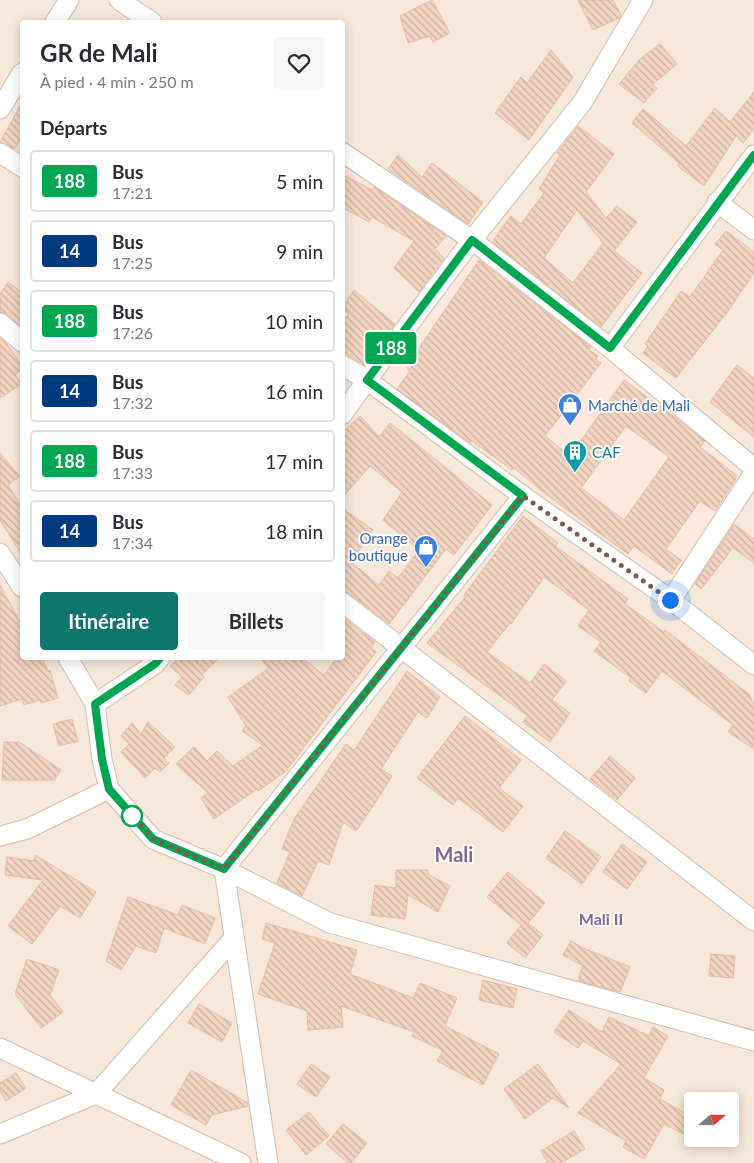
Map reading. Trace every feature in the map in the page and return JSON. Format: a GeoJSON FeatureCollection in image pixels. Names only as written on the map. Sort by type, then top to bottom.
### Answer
{"type":"FeatureCollection","features":[{"type":"Feature","properties":{"kind":"street"},"geometry":{"type":"LineString","coordinates":[[55,20],[69,0]]}},
{"type":"Feature","properties":{"kind":"street"},"geometry":{"type":"LineString","coordinates":[[119,0],[149,20]]}},
{"type":"Feature","properties":{"kind":"street"},"geometry":{"type":"LineString","coordinates":[[345,411],[472,240],[582,103],[643,0]]}},
{"type":"Feature","properties":{"kind":"street"},"geometry":{"type":"LineString","coordinates":[[0,108],[20,76]]}},
{"type":"Feature","properties":{"kind":"street"},"geometry":{"type":"LineString","coordinates":[[0,153],[20,166]]}},
{"type":"Feature","properties":{"kind":"street"},"geometry":{"type":"LineString","coordinates":[[345,154],[472,240],[610,348],[754,468]]}},
{"type":"Feature","properties":{"kind":"street"},"geometry":{"type":"LineString","coordinates":[[610,348],[717,202],[754,155]]}},
{"type":"Feature","properties":{"kind":"street"},"geometry":{"type":"LineString","coordinates":[[717,202],[754,230]]}},
{"type":"Feature","properties":{"kind":"street"},"geometry":{"type":"LineString","coordinates":[[0,323],[20,340]]}},
{"type":"Feature","properties":{"kind":"street"},"geometry":{"type":"LineString","coordinates":[[345,367],[367,380],[523,496],[670,600],[754,665]]}},
{"type":"Feature","properties":{"kind":"street"},"geometry":{"type":"LineString","coordinates":[[670,600],[754,473]]}},
{"type":"Feature","properties":{"kind":"street"},"geometry":{"type":"LineString","coordinates":[[268,1163],[224,869],[523,496]]}},
{"type":"Feature","properties":{"kind":"street"},"geometry":{"type":"LineString","coordinates":[[0,553],[20,584]]}},
{"type":"Feature","properties":{"kind":"street"},"geometry":{"type":"LineString","coordinates":[[345,604],[754,921]]}},
{"type":"Feature","properties":{"kind":"street"},"geometry":{"type":"LineString","coordinates":[[69,660],[95,704],[102,759],[109,789],[153,839],[224,869],[330,923],[754,1041]]}},
{"type":"Feature","properties":{"kind":"street"},"geometry":{"type":"LineString","coordinates":[[95,704],[158,660]]}},
{"type":"Feature","properties":{"kind":"street"},"geometry":{"type":"LineString","coordinates":[[0,836],[27,829],[109,789]]}},
{"type":"Feature","properties":{"kind":"street"},"geometry":{"type":"LineString","coordinates":[[0,1134],[96,1094],[234,938]]}},
{"type":"Feature","properties":{"kind":"street"},"geometry":{"type":"LineString","coordinates":[[0,1048],[241,1163]]}},
{"type":"Feature","properties":{"kind":"shaded area"},"geometry":{"type":"Polygon","coordinates":[[[0,0],[754,0],[754,1163],[0,1163],[0,0]]]}},
{"type":"Feature","properties":{"kind":"shaded area","name":"Marché de Mali"},"geometry":{"type":"Polygon","coordinates":[[[474,253],[749,470],[668,584],[544,493],[384,382],[474,253]]]}},
{"type":"Feature","properties":{"kind":"building"},"geometry":{"type":"Polygon","coordinates":[[[432,0],[450,33],[433,42],[430,36],[408,43],[400,16],[432,0]]]}},
{"type":"Feature","properties":{"kind":"building"},"geometry":{"type":"Polygon","coordinates":[[[578,0],[613,0],[621,15],[619,18],[593,30],[578,0]]]}},
{"type":"Feature","properties":{"kind":"building"},"geometry":{"type":"Polygon","coordinates":[[[660,44],[677,64],[652,85],[657,88],[644,103],[619,84],[640,59],[660,44]]]}},
{"type":"Feature","properties":{"kind":"building"},"geometry":{"type":"Polygon","coordinates":[[[551,50],[573,77],[529,140],[495,113],[521,77],[527,83],[551,50]]]}},
{"type":"Feature","properties":{"kind":"building"},"geometry":{"type":"Polygon","coordinates":[[[754,92],[754,129],[743,143],[736,136],[704,186],[678,166],[679,163],[632,123],[643,109],[686,146],[715,108],[730,122],[754,92]]]}},
{"type":"Feature","properties":{"kind":"building"},"geometry":{"type":"Polygon","coordinates":[[[20,106],[20,139],[15,149],[0,142],[20,106]]]}},
{"type":"Feature","properties":{"kind":"building"},"geometry":{"type":"Polygon","coordinates":[[[578,126],[614,154],[586,192],[606,218],[617,206],[637,222],[614,251],[642,273],[601,327],[492,242],[511,216],[521,224],[544,193],[539,189],[560,155],[557,153],[578,126]],[[577,210],[544,258],[573,283],[603,243],[577,210]]]}},
{"type":"Feature","properties":{"kind":"building"},"geometry":{"type":"Polygon","coordinates":[[[398,155],[422,177],[432,163],[483,202],[468,224],[388,169],[398,155]]]}},
{"type":"Feature","properties":{"kind":"building"},"geometry":{"type":"Polygon","coordinates":[[[345,176],[372,190],[374,187],[446,236],[435,249],[444,258],[419,292],[394,268],[414,241],[372,217],[369,222],[345,209],[345,176]]]}},
{"type":"Feature","properties":{"kind":"building"},"geometry":{"type":"Polygon","coordinates":[[[726,231],[754,252],[754,273],[728,311],[676,378],[643,353],[648,346],[645,344],[681,291],[690,297],[723,250],[715,244],[726,231]]]}},
{"type":"Feature","properties":{"kind":"building","name":"Marché de Mali"},"geometry":{"type":"Polygon","coordinates":[[[479,260],[591,347],[589,350],[598,356],[596,360],[601,363],[545,436],[570,456],[624,380],[705,441],[700,447],[736,475],[736,479],[715,511],[700,501],[666,549],[681,560],[672,574],[634,546],[628,554],[547,495],[514,468],[512,470],[472,441],[470,443],[397,389],[410,371],[406,367],[479,260]],[[626,426],[581,488],[624,520],[669,457],[626,426]]]}},
{"type":"Feature","properties":{"kind":"building"},"geometry":{"type":"Polygon","coordinates":[[[8,282],[20,291],[20,326],[7,314],[0,312],[0,294],[8,282]]]}},
{"type":"Feature","properties":{"kind":"building"},"geometry":{"type":"Polygon","coordinates":[[[354,290],[395,324],[364,365],[345,353],[345,319],[349,314],[345,311],[345,304],[354,290]]]}},
{"type":"Feature","properties":{"kind":"building"},"geometry":{"type":"Polygon","coordinates":[[[0,338],[7,344],[20,363],[20,370],[15,374],[20,385],[0,398],[0,338]]]}},
{"type":"Feature","properties":{"kind":"building"},"geometry":{"type":"Polygon","coordinates":[[[737,365],[754,378],[754,437],[710,402],[737,365]]]}},
{"type":"Feature","properties":{"kind":"building"},"geometry":{"type":"Polygon","coordinates":[[[360,416],[379,437],[390,423],[492,505],[454,555],[446,549],[389,624],[345,592],[345,510],[373,530],[351,562],[379,585],[389,571],[398,578],[419,550],[383,520],[402,492],[370,466],[345,495],[345,430],[360,416]]]}},
{"type":"Feature","properties":{"kind":"building"},"geometry":{"type":"Polygon","coordinates":[[[0,453],[19,476],[8,485],[20,505],[20,552],[0,520],[0,453]]]}},
{"type":"Feature","properties":{"kind":"building"},"geometry":{"type":"Polygon","coordinates":[[[523,516],[558,543],[555,546],[628,599],[625,604],[664,632],[665,630],[749,694],[754,704],[754,749],[728,732],[733,725],[662,671],[646,693],[629,681],[631,678],[594,651],[601,642],[578,626],[589,610],[544,577],[511,624],[487,652],[530,683],[544,664],[566,681],[552,700],[570,713],[550,742],[523,722],[528,716],[427,643],[466,596],[464,595],[523,516]]]}},
{"type":"Feature","properties":{"kind":"building"},"geometry":{"type":"Polygon","coordinates":[[[734,524],[754,539],[754,563],[733,548],[701,589],[695,584],[734,524]]]}},
{"type":"Feature","properties":{"kind":"building"},"geometry":{"type":"Polygon","coordinates":[[[0,585],[20,622],[20,660],[43,660],[48,671],[50,670],[58,698],[41,703],[40,700],[24,705],[22,699],[0,706],[0,585]]]}},
{"type":"Feature","properties":{"kind":"building"},"geometry":{"type":"Polygon","coordinates":[[[345,619],[375,642],[371,648],[376,652],[286,771],[214,819],[201,798],[208,793],[176,764],[194,747],[207,761],[217,751],[233,766],[263,745],[242,731],[246,726],[228,697],[269,668],[261,660],[305,660],[324,675],[335,660],[345,660],[345,619]]]}},
{"type":"Feature","properties":{"kind":"building"},"geometry":{"type":"Polygon","coordinates":[[[176,660],[217,660],[202,675],[204,677],[189,695],[175,685],[182,677],[170,666],[176,660]]]}},
{"type":"Feature","properties":{"kind":"building"},"geometry":{"type":"Polygon","coordinates":[[[407,671],[440,697],[427,718],[418,712],[381,769],[392,776],[356,831],[343,822],[329,865],[318,861],[302,896],[277,883],[290,852],[282,849],[294,819],[346,744],[354,750],[407,671]]]}},
{"type":"Feature","properties":{"kind":"building"},"geometry":{"type":"Polygon","coordinates":[[[465,716],[521,760],[499,788],[523,806],[503,832],[458,798],[453,805],[417,778],[465,716]]]}},
{"type":"Feature","properties":{"kind":"building"},"geometry":{"type":"Polygon","coordinates":[[[72,719],[78,741],[59,746],[53,724],[72,719]]]}},
{"type":"Feature","properties":{"kind":"building"},"geometry":{"type":"Polygon","coordinates":[[[148,722],[175,747],[164,758],[169,763],[160,772],[155,768],[145,778],[121,752],[129,744],[121,736],[132,723],[141,734],[148,722]]]}},
{"type":"Feature","properties":{"kind":"building"},"geometry":{"type":"Polygon","coordinates":[[[4,742],[19,742],[61,770],[54,780],[2,780],[4,742]]]}},
{"type":"Feature","properties":{"kind":"building"},"geometry":{"type":"Polygon","coordinates":[[[610,756],[635,778],[617,800],[590,779],[610,756]]]}},
{"type":"Feature","properties":{"kind":"building"},"geometry":{"type":"Polygon","coordinates":[[[565,831],[601,857],[582,884],[546,858],[565,831]]]}},
{"type":"Feature","properties":{"kind":"building"},"geometry":{"type":"Polygon","coordinates":[[[622,844],[647,862],[627,889],[603,872],[622,844]]]}},
{"type":"Feature","properties":{"kind":"building"},"geometry":{"type":"Polygon","coordinates":[[[35,855],[96,892],[80,918],[60,906],[32,944],[8,926],[43,880],[5,875],[7,857],[34,861],[35,855]]]}},
{"type":"Feature","properties":{"kind":"building"},"geometry":{"type":"Polygon","coordinates":[[[396,870],[428,870],[428,874],[450,886],[438,912],[408,895],[405,919],[371,915],[375,885],[396,888],[396,870]]]}},
{"type":"Feature","properties":{"kind":"building"},"geometry":{"type":"Polygon","coordinates":[[[508,872],[545,903],[528,923],[543,935],[525,958],[507,943],[521,925],[487,897],[508,872]]]}},
{"type":"Feature","properties":{"kind":"building"},"geometry":{"type":"Polygon","coordinates":[[[128,897],[178,915],[182,905],[215,918],[205,944],[164,928],[156,953],[136,946],[121,970],[106,961],[128,897]]]}},
{"type":"Feature","properties":{"kind":"building"},"geometry":{"type":"Polygon","coordinates":[[[266,923],[357,950],[350,974],[413,998],[420,983],[457,998],[445,1026],[499,1054],[483,1085],[437,1061],[443,1051],[412,1036],[414,1032],[341,1006],[343,1027],[308,1030],[307,1011],[258,994],[275,943],[262,939],[266,923]]]}},
{"type":"Feature","properties":{"kind":"building"},"geometry":{"type":"Polygon","coordinates":[[[571,941],[583,948],[630,967],[620,992],[579,981],[579,975],[583,966],[563,955],[571,941]]]}},
{"type":"Feature","properties":{"kind":"building"},"geometry":{"type":"Polygon","coordinates":[[[711,954],[735,956],[733,978],[709,976],[711,954]]]}},
{"type":"Feature","properties":{"kind":"building"},"geometry":{"type":"Polygon","coordinates":[[[27,959],[59,970],[50,995],[63,1012],[41,1028],[15,994],[27,959]]]}},
{"type":"Feature","properties":{"kind":"building"},"geometry":{"type":"Polygon","coordinates":[[[483,980],[517,989],[513,1008],[479,1000],[483,980]]]}},
{"type":"Feature","properties":{"kind":"building"},"geometry":{"type":"Polygon","coordinates":[[[199,1004],[232,1023],[222,1042],[188,1023],[199,1004]]]}},
{"type":"Feature","properties":{"kind":"building"},"geometry":{"type":"Polygon","coordinates":[[[569,1010],[602,1032],[609,1017],[649,1036],[653,1027],[668,1036],[644,1078],[664,1090],[660,1099],[684,1112],[684,1134],[664,1124],[644,1159],[623,1147],[626,1141],[578,1113],[621,1064],[583,1041],[578,1048],[554,1032],[569,1010]]]}},
{"type":"Feature","properties":{"kind":"building"},"geometry":{"type":"Polygon","coordinates":[[[311,1064],[330,1077],[316,1097],[297,1084],[311,1064]]]}},
{"type":"Feature","properties":{"kind":"building"},"geometry":{"type":"Polygon","coordinates":[[[538,1064],[569,1108],[553,1098],[525,1119],[504,1089],[538,1064]]]}},
{"type":"Feature","properties":{"kind":"building"},"geometry":{"type":"Polygon","coordinates":[[[191,1070],[248,1103],[248,1106],[212,1115],[206,1125],[171,1105],[191,1070]]]}},
{"type":"Feature","properties":{"kind":"building"},"geometry":{"type":"Polygon","coordinates":[[[16,1073],[26,1088],[6,1101],[0,1091],[0,1083],[16,1073]]]}},
{"type":"Feature","properties":{"kind":"building"},"geometry":{"type":"Polygon","coordinates":[[[309,1112],[329,1136],[306,1155],[286,1130],[309,1112]]]}},
{"type":"Feature","properties":{"kind":"building"},"geometry":{"type":"Polygon","coordinates":[[[343,1124],[367,1143],[351,1163],[348,1163],[326,1144],[343,1124]]]}},
{"type":"Feature","properties":{"kind":"building"},"geometry":{"type":"Polygon","coordinates":[[[574,1131],[585,1149],[561,1163],[548,1163],[541,1151],[574,1131]]]}},
{"type":"Feature","properties":{"kind":"bus line","name":"188"},"geometry":{"type":"LineString","coordinates":[[158,660],[95,704],[102,759],[109,789],[153,839],[224,869],[523,496],[367,380],[472,240],[610,348],[717,202],[754,155]]}},
{"type":"Feature","properties":{"kind":"place","name":"Marché de Mali"},"geometry":{"type":"Point","coordinates":[570,426]}},
{"type":"Feature","properties":{"kind":"place","name":"CAF"},"geometry":{"type":"Point","coordinates":[575,473]}},
{"type":"Feature","properties":{"kind":"place","name":"Orange boutique"},"geometry":{"type":"Point","coordinates":[426,568]}},
{"type":"Feature","properties":{"kind":"district","name":"Mali"},"geometry":{"type":"Point","coordinates":[454,854]}},
{"type":"Feature","properties":{"kind":"district","name":"Mali II"},"geometry":{"type":"Point","coordinates":[601,918]}},
{"type":"Feature","properties":{"kind":"route"},"geometry":{"type":"LineString","coordinates":[[132,816],[131,814],[153,839],[224,869],[523,496],[670,600]]}}]}
